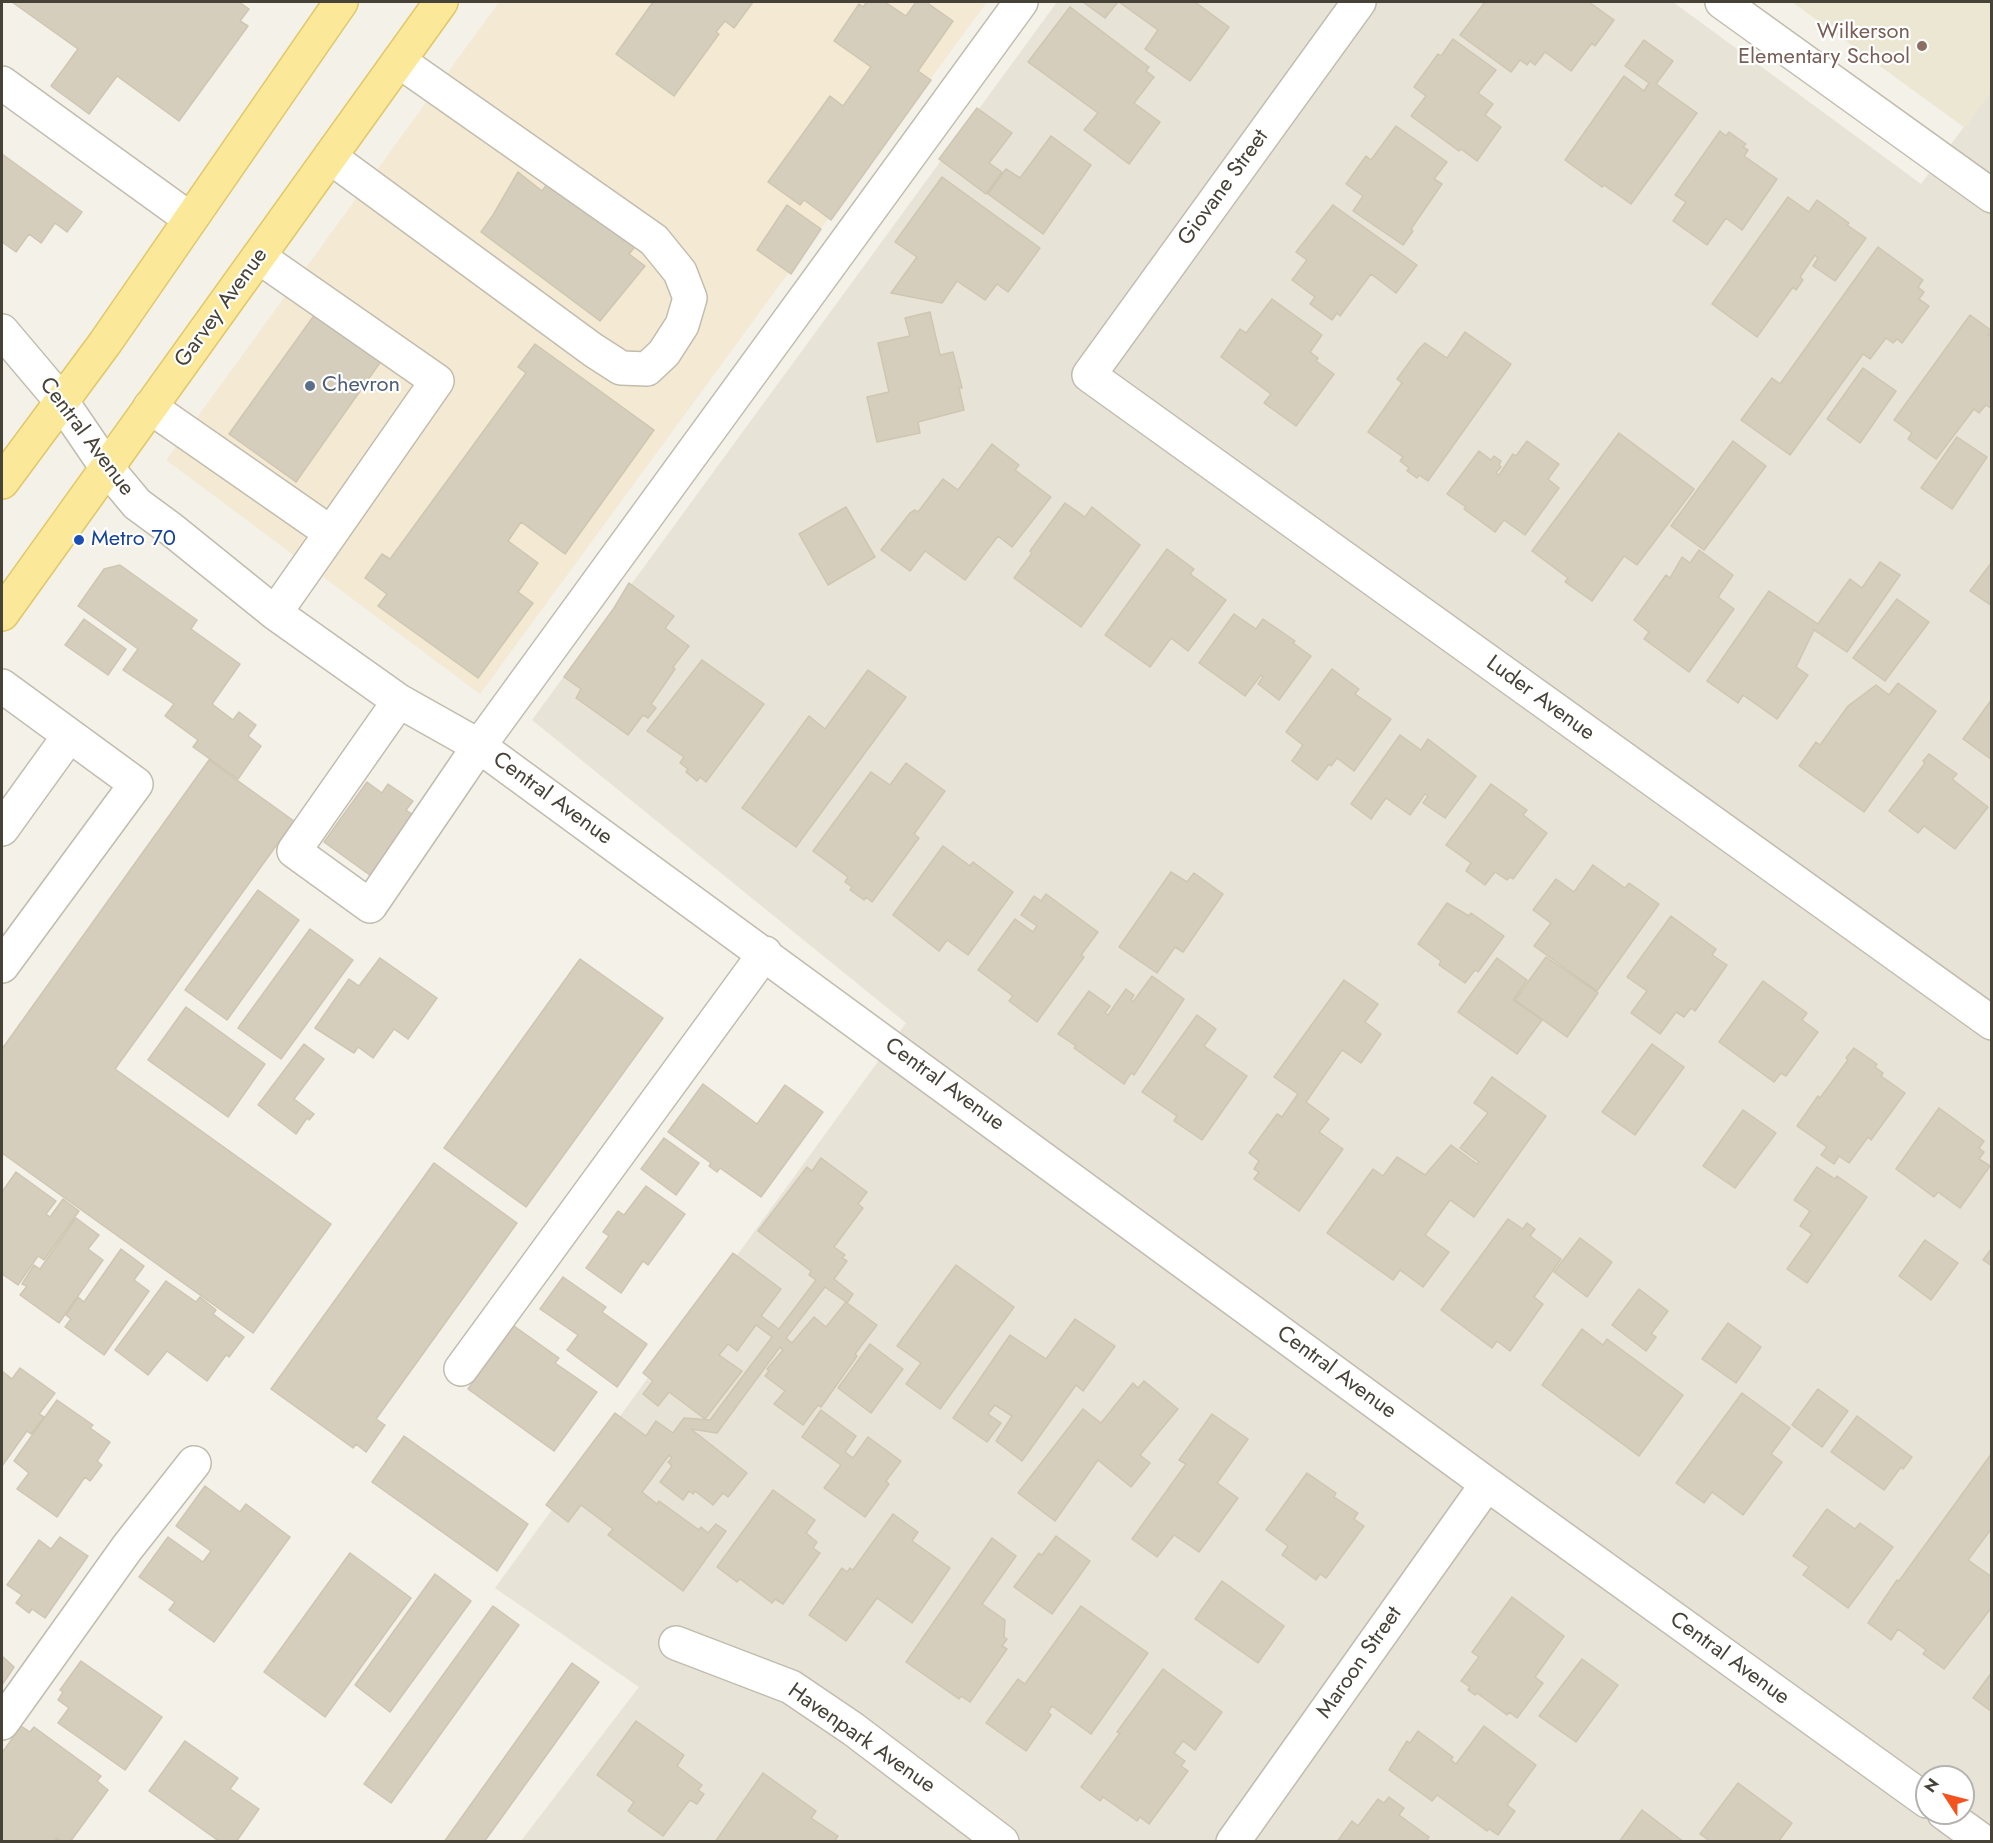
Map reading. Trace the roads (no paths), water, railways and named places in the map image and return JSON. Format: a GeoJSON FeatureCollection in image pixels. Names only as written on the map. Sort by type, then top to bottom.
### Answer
{"type":"FeatureCollection","features":[{"type":"Feature","properties":{"kind":"main road"},"geometry":{"type":"LineString","coordinates":[[2,482],[105,343],[341,2]]}},
{"type":"Feature","properties":{"kind":"main road","name":"Garvey Avenue"},"geometry":{"type":"LineString","coordinates":[[2,614],[441,2]]}},
{"type":"Feature","properties":{"kind":"street"},"geometry":{"type":"LineString","coordinates":[[399,701],[294,851],[370,906],[480,746],[1021,2]]}},
{"type":"Feature","properties":{"kind":"street","name":"Giovane Street"},"geometry":{"type":"LineString","coordinates":[[1089,375],[1359,2]]}},
{"type":"Feature","properties":{"kind":"street"},"geometry":{"type":"LineString","coordinates":[[1722,2],[1992,196]]}},
{"type":"Feature","properties":{"kind":"street"},"geometry":{"type":"LineString","coordinates":[[330,157],[592,350],[621,368],[647,369],[664,353],[682,325],[690,298],[680,272],[654,240],[399,61]]}},
{"type":"Feature","properties":{"kind":"street"},"geometry":{"type":"LineString","coordinates":[[2,82],[190,219]]}},
{"type":"Feature","properties":{"kind":"street"},"geometry":{"type":"LineString","coordinates":[[259,256],[437,381],[274,612]]}},
{"type":"Feature","properties":{"kind":"street","name":"Central Avenue"},"geometry":{"type":"LineString","coordinates":[[2,332],[62,402],[136,504],[171,529],[274,612],[399,701],[480,746],[1487,1485],[1915,1792]]}},
{"type":"Feature","properties":{"kind":"street","name":"Luder Avenue"},"geometry":{"type":"LineString","coordinates":[[1089,375],[1992,1023]]}},
{"type":"Feature","properties":{"kind":"street"},"geometry":{"type":"LineString","coordinates":[[150,407],[331,533]]}},
{"type":"Feature","properties":{"kind":"street"},"geometry":{"type":"LineString","coordinates":[[2,686],[136,784],[2,966]]}},
{"type":"Feature","properties":{"kind":"street"},"geometry":{"type":"LineString","coordinates":[[2,829],[69,736]]}},
{"type":"Feature","properties":{"kind":"street"},"geometry":{"type":"LineString","coordinates":[[461,1369],[765,953]]}},
{"type":"Feature","properties":{"kind":"street"},"geometry":{"type":"LineString","coordinates":[[2,1723],[127,1548],[194,1463]]}},
{"type":"Feature","properties":{"kind":"street","name":"Maroon Street"},"geometry":{"type":"LineString","coordinates":[[1233,1842],[1487,1485]]}},
{"type":"Feature","properties":{"kind":"street","name":"Havenpark Avenue"},"geometry":{"type":"LineString","coordinates":[[676,1643],[791,1687],[853,1728],[1002,1842]]}},
{"type":"Feature","properties":{"kind":"street"},"geometry":{"type":"LineString","coordinates":[[1961,1825],[1984,1842]]}},
{"type":"Feature","properties":{"kind":"place","name":"Wilkerson Elementary School"},"geometry":{"type":"Point","coordinates":[1922,46]}},
{"type":"Feature","properties":{"kind":"place","name":"Chevron"},"geometry":{"type":"Point","coordinates":[310,386]}},
{"type":"Feature","properties":{"kind":"place","name":"Metro 70"},"geometry":{"type":"Point","coordinates":[79,540]}}]}
